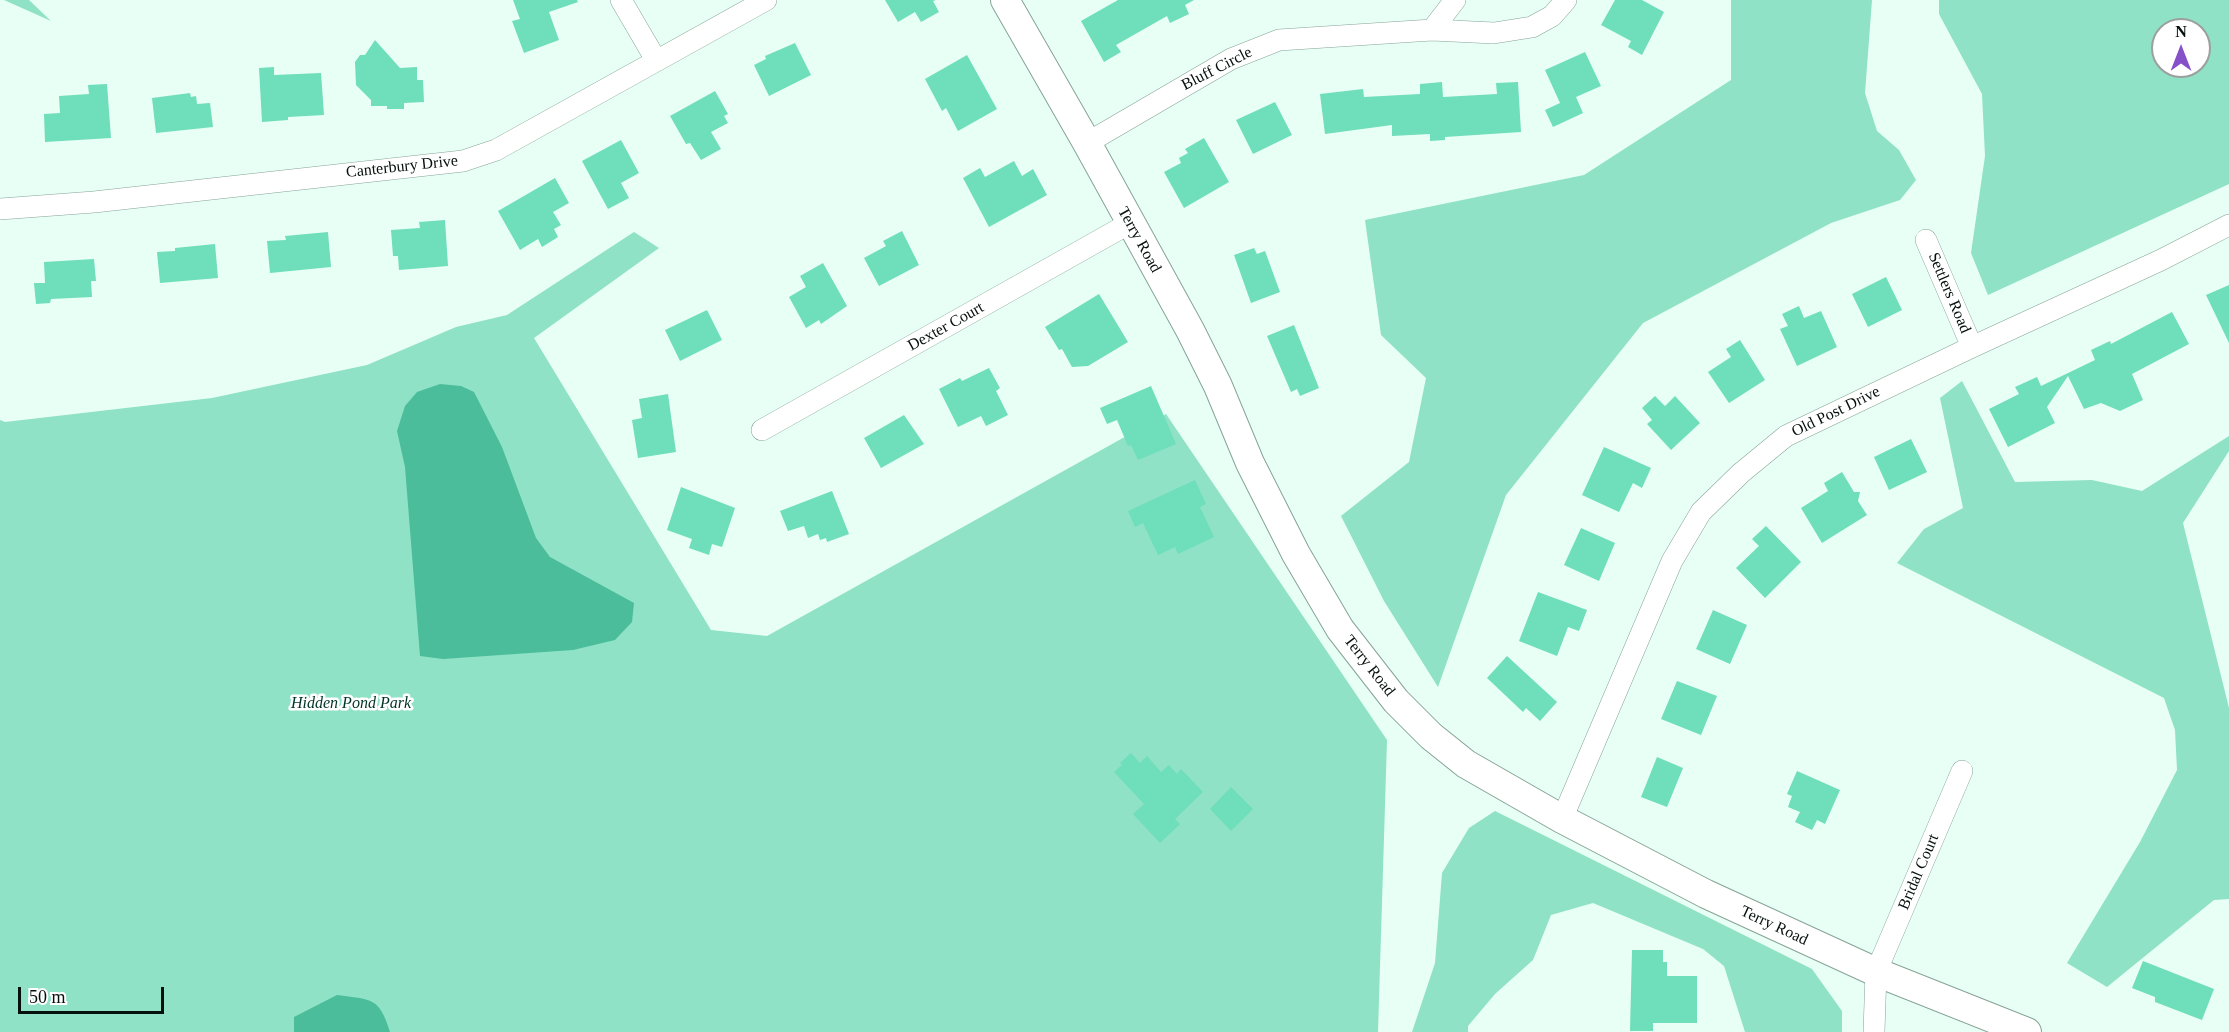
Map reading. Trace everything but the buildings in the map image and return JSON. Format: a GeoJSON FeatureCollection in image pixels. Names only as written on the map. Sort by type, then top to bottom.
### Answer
{"type":"FeatureCollection","features":[{"type":"Feature","properties":{"kind":"street"},"geometry":{"type":"LineString","coordinates":[[621,0],[656,60]]}},
{"type":"Feature","properties":{"kind":"street","name":"Canterbury Drive"},"geometry":{"type":"LineString","coordinates":[[0,209],[94,202],[463,161],[496,150],[766,0]]}},
{"type":"Feature","properties":{"kind":"street","name":"Terry Road"},"geometry":{"type":"LineString","coordinates":[[1005,0],[1195,339],[1218,386],[1250,463],[1296,554],[1340,629],[1396,700],[1431,736],[1466,764],[1562,819],[1706,894],[1876,972],[2027,1032]]}},
{"type":"Feature","properties":{"kind":"street"},"geometry":{"type":"LineString","coordinates":[[1432,30],[1455,0]]}},
{"type":"Feature","properties":{"kind":"street","name":"Bluff Circle"},"geometry":{"type":"LineString","coordinates":[[1087,143],[1231,58],[1279,40],[1432,30],[1494,33],[1532,27],[1552,16],[1566,0]]}},
{"type":"Feature","properties":{"kind":"street","name":"Dexter Court"},"geometry":{"type":"LineString","coordinates":[[762,430],[1130,223]]}},
{"type":"Feature","properties":{"kind":"street","name":"Old Post Drive"},"geometry":{"type":"LineString","coordinates":[[1562,819],[1672,561],[1701,512],[1741,473],[1786,436],[1972,346],[2161,260],[2229,225]]}},
{"type":"Feature","properties":{"kind":"street","name":"Settlers Road"},"geometry":{"type":"LineString","coordinates":[[1926,240],[1972,346]]}},
{"type":"Feature","properties":{"kind":"street","name":"Bridal Court"},"geometry":{"type":"LineString","coordinates":[[1876,972],[1962,771]]}},
{"type":"Feature","properties":{"kind":"street"},"geometry":{"type":"LineString","coordinates":[[1874,1032],[1876,972]]}},
{"type":"Feature","properties":{"kind":"green space"},"geometry":{"type":"Polygon","coordinates":[[[4,0],[29,0],[51,21],[4,0]]]}},
{"type":"Feature","properties":{"kind":"green space"},"geometry":{"type":"Polygon","coordinates":[[[1731,0],[1872,0],[1865,93],[1877,131],[1899,150],[1916,180],[1900,200],[1831,223],[1643,323],[1506,495],[1438,687],[1384,601],[1341,516],[1409,462],[1426,378],[1381,335],[1365,220],[1584,175],[1731,80],[1731,0]]]}},
{"type":"Feature","properties":{"kind":"green space"},"geometry":{"type":"Polygon","coordinates":[[[1939,0],[2229,0],[2229,184],[1988,295],[1971,253],[1985,156],[1982,94],[1939,14],[1939,0]]]}},
{"type":"Feature","properties":{"kind":"green space","name":"Hidden Pond Park"},"geometry":{"type":"Polygon","coordinates":[[[634,232],[659,248],[534,338],[711,630],[767,636],[1166,414],[1387,740],[1378,1032],[0,1032],[0,420],[5,422],[212,398],[367,365],[456,327],[507,315],[634,232]]]}},
{"type":"Feature","properties":{"kind":"green space"},"geometry":{"type":"Polygon","coordinates":[[[1962,381],[2015,482],[2092,480],[2142,491],[2229,436],[2229,451],[2183,523],[2229,708],[2229,899],[2214,900],[2107,987],[2067,963],[2140,842],[2177,770],[2175,730],[2164,698],[1897,563],[1924,529],[1963,508],[1940,398],[1962,381]]]}},
{"type":"Feature","properties":{"kind":"green space"},"geometry":{"type":"Polygon","coordinates":[[[1495,811],[1812,969],[1842,1011],[1842,1032],[1745,1032],[1724,966],[1703,949],[1593,903],[1551,915],[1533,960],[1495,994],[1468,1026],[1468,1032],[1412,1032],[1435,963],[1442,873],[1469,828],[1495,811]]]}},
{"type":"Feature","properties":{"kind":"shaded area"},"geometry":{"type":"Polygon","coordinates":[[[440,384],[461,386],[474,392],[502,447],[536,538],[550,557],[634,603],[632,622],[615,640],[573,650],[443,659],[420,656],[405,467],[397,431],[405,406],[417,392],[440,384]]]}},
{"type":"Feature","properties":{"kind":"shaded area"},"geometry":{"type":"Polygon","coordinates":[[[337,995],[372,1002],[382,1012],[390,1032],[294,1032],[294,1017],[337,995]]]}}]}
